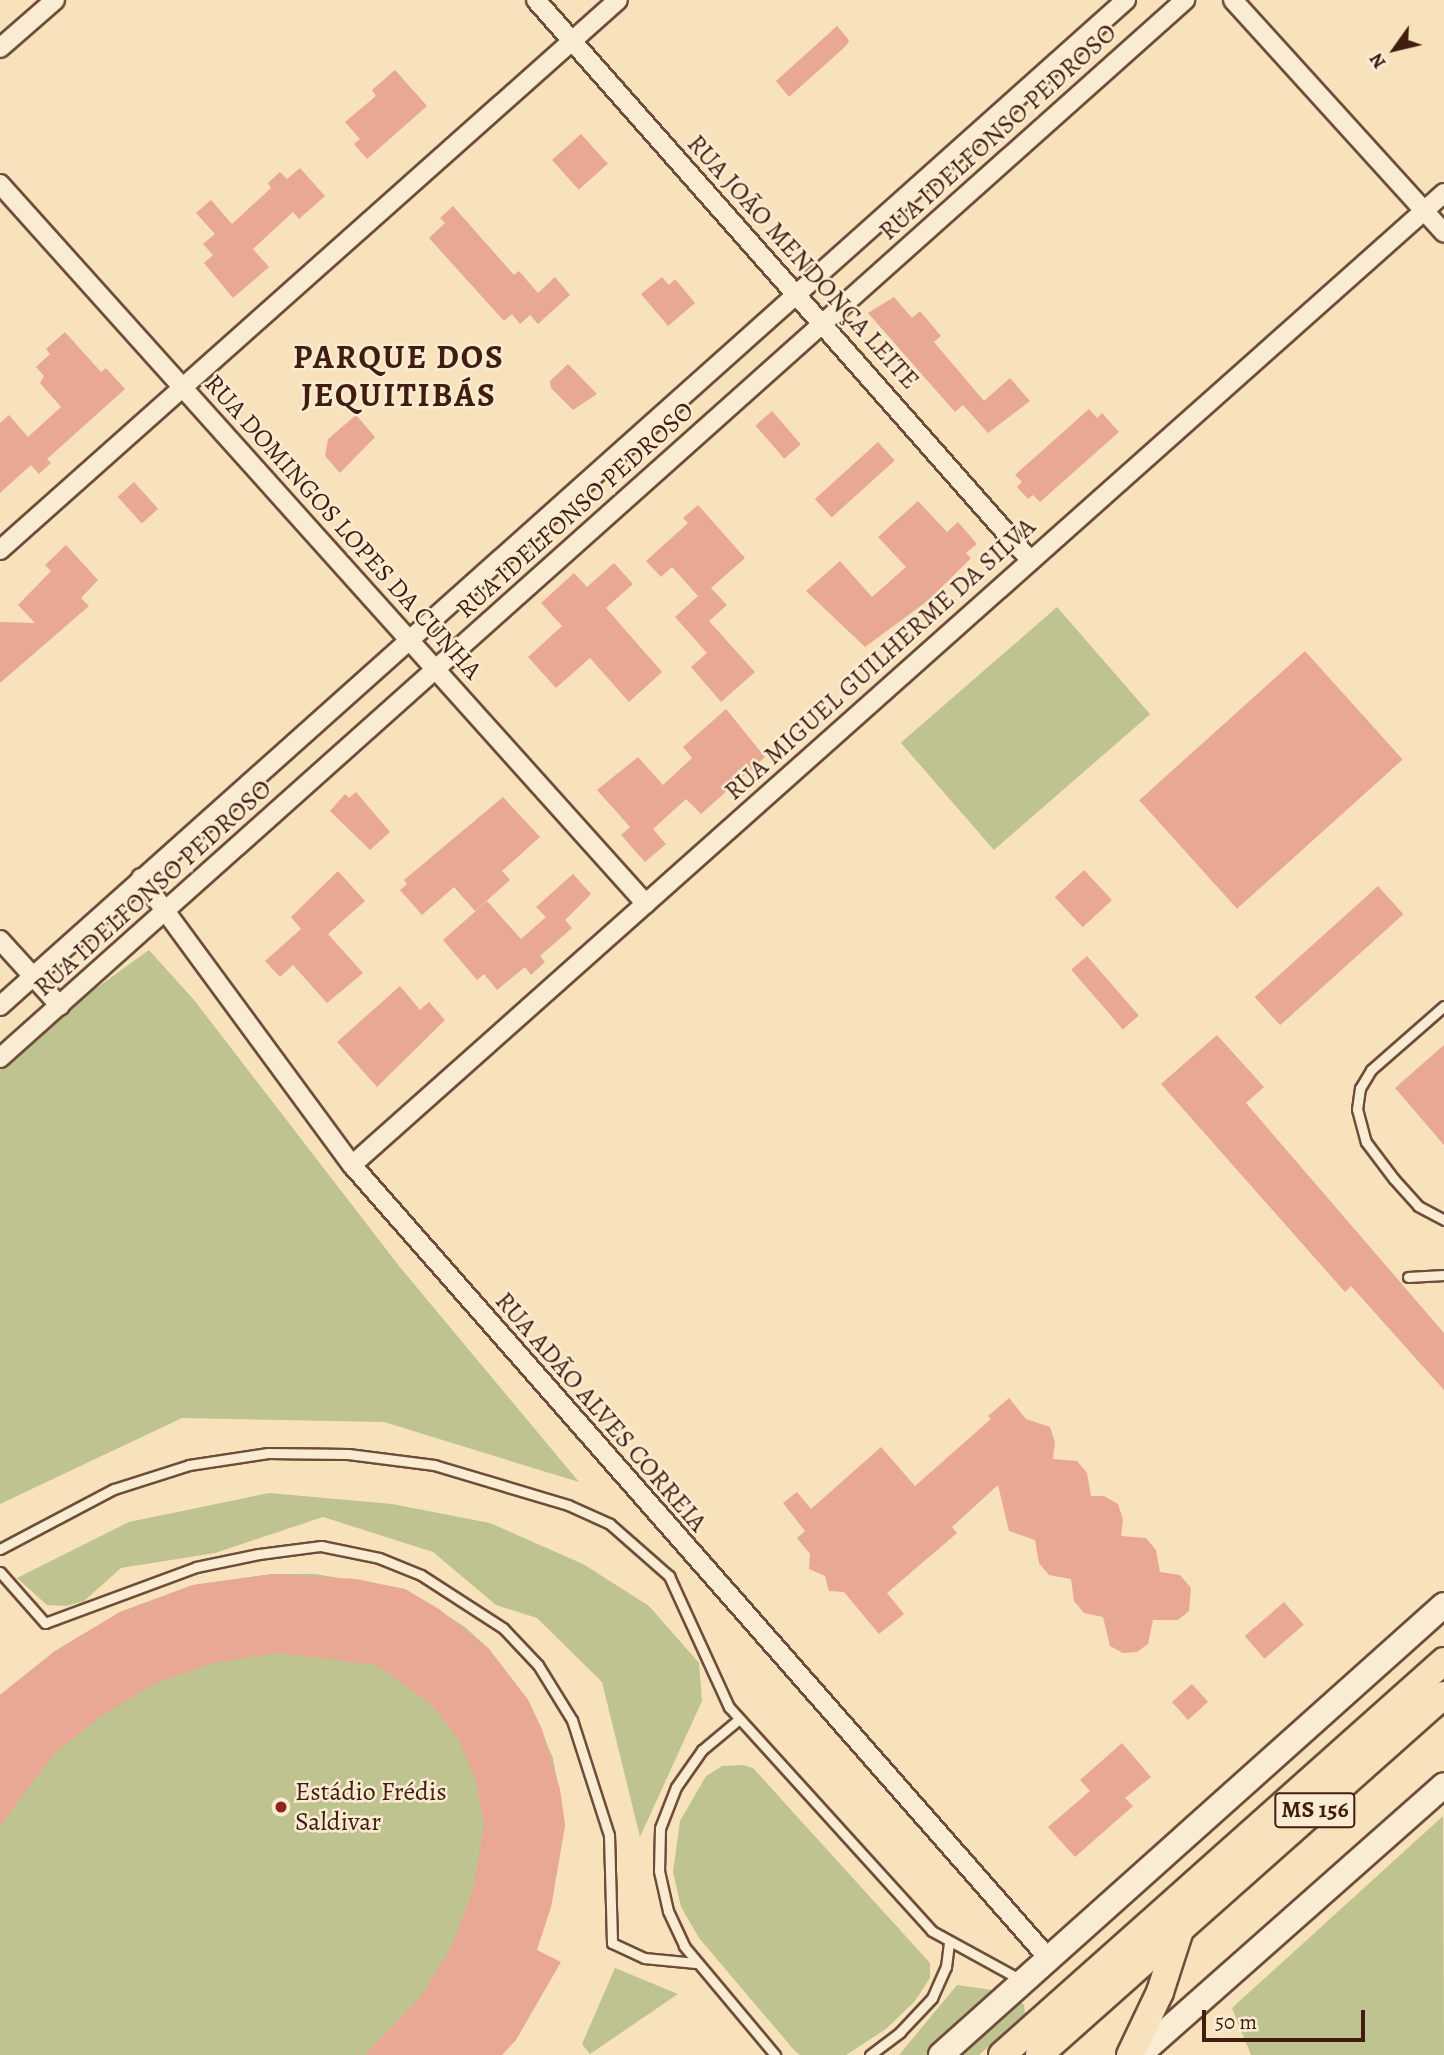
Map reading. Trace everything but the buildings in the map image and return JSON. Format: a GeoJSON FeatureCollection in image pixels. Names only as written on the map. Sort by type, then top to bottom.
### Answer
{"type":"FeatureCollection","features":[{"type":"Feature","properties":{"kind":"main road"},"geometry":{"type":"LineString","coordinates":[[941,2055],[1444,1605]]}},
{"type":"Feature","properties":{"kind":"main road"},"geometry":{"type":"LineString","coordinates":[[1002,2055],[1444,1661]]}},
{"type":"Feature","properties":{"kind":"main road","name":"MS 156"},"geometry":{"type":"LineString","coordinates":[[1039,2055],[1444,1695]]}},
{"type":"Feature","properties":{"kind":"main road"},"geometry":{"type":"LineString","coordinates":[[1414,1722],[1444,1714]]}},
{"type":"Feature","properties":{"kind":"main road"},"geometry":{"type":"LineString","coordinates":[[1139,2055],[1443,1787]]}},
{"type":"Feature","properties":{"kind":"main road"},"geometry":{"type":"LineString","coordinates":[[1130,2055],[1160,1992],[1180,1930]]}},
{"type":"Feature","properties":{"kind":"street"},"geometry":{"type":"LineString","coordinates":[[0,48],[55,0]]}},
{"type":"Feature","properties":{"kind":"street","name":"RUA JOÃO MENDONÇA LEITE"},"geometry":{"type":"LineString","coordinates":[[536,0],[1030,560]]}},
{"type":"Feature","properties":{"kind":"street"},"geometry":{"type":"LineString","coordinates":[[0,550],[618,0]]}},
{"type":"Feature","properties":{"kind":"street","name":"RUA IDELFONSO PEDROSO"},"geometry":{"type":"LineString","coordinates":[[0,1006],[1126,0]]}},
{"type":"Feature","properties":{"kind":"street","name":"RUA IDELFONSO PEDROSO"},"geometry":{"type":"LineString","coordinates":[[0,1058],[1185,0]]}},
{"type":"Feature","properties":{"kind":"street"},"geometry":{"type":"LineString","coordinates":[[1233,0],[1444,233]]}},
{"type":"Feature","properties":{"kind":"street","name":"RUA DOMINGOS LOPES DA CUNHA"},"geometry":{"type":"LineString","coordinates":[[0,184],[646,904]]}},
{"type":"Feature","properties":{"kind":"street","name":"RUA MIGUEL GUILHERME DA SILVA"},"geometry":{"type":"LineString","coordinates":[[352,1165],[1444,193]]}},
{"type":"Feature","properties":{"kind":"street","name":"RUA ADÃO ALVES CORREIA"},"geometry":{"type":"LineString","coordinates":[[141,878],[352,1165],[1049,1959]]}},
{"type":"Feature","properties":{"kind":"street"},"geometry":{"type":"LineString","coordinates":[[0,940],[60,1006]]}},
{"type":"Feature","properties":{"kind":"lane"},"geometry":{"type":"LineString","coordinates":[[1444,1006],[1371,1070],[1360,1088],[1357,1109],[1366,1142],[1394,1179],[1418,1206],[1444,1220]]}},
{"type":"Feature","properties":{"kind":"lane"},"geometry":{"type":"LineString","coordinates":[[1408,1277],[1444,1275]]}},
{"type":"Feature","properties":{"kind":"lane"},"geometry":{"type":"LineString","coordinates":[[0,1549],[114,1489],[228,1457],[348,1454],[480,1475],[568,1504],[610,1524],[641,1548],[669,1576],[721,1694],[738,1720],[949,1944],[1023,1982]]}},
{"type":"Feature","properties":{"kind":"lane"},"geometry":{"type":"LineString","coordinates":[[0,1572],[45,1623],[196,1567],[271,1552],[321,1546],[379,1558],[421,1574],[503,1628],[538,1665],[572,1720],[609,1835],[612,1943],[644,1958],[696,1963]]}},
{"type":"Feature","properties":{"kind":"lane"},"geometry":{"type":"LineString","coordinates":[[738,1720],[711,1741],[687,1769],[660,1828],[663,1892],[675,1929],[696,1963],[775,2055]]}},
{"type":"Feature","properties":{"kind":"lane"},"geometry":{"type":"LineString","coordinates":[[870,2055],[900,2032],[932,1997],[946,1967],[949,1944]]}},
{"type":"Feature","properties":{"kind":"green space"},"geometry":{"type":"Polygon","coordinates":[[[1057,607],[1150,714],[994,850],[901,743],[1057,607]]]}},
{"type":"Feature","properties":{"kind":"green space"},"geometry":{"type":"Polygon","coordinates":[[[149,950],[194,1000],[399,1266],[579,1482],[384,1422],[182,1418],[0,1504],[0,1066],[45,1025],[149,950]]]}},
{"type":"Feature","properties":{"kind":"green space"},"geometry":{"type":"Polygon","coordinates":[[[269,1493],[392,1504],[490,1523],[583,1564],[649,1606],[699,1663],[702,1701],[640,1837],[602,1682],[537,1618],[496,1605],[433,1552],[323,1517],[215,1553],[121,1568],[84,1601],[66,1606],[47,1605],[17,1578],[129,1522],[269,1493]]]}},
{"type":"Feature","properties":{"kind":"green space","name":"Estádio Frédis Saldivar"},"geometry":{"type":"Polygon","coordinates":[[[273,1574],[315,1574],[405,1589],[465,1627],[489,1649],[528,1700],[553,1758],[565,1825],[551,1907],[525,1979],[477,2055],[0,2055],[0,1695],[55,1651],[120,1612],[193,1585],[273,1574]]]}},
{"type":"Feature","properties":{"kind":"green space"},"geometry":{"type":"Polygon","coordinates":[[[743,1765],[753,1768],[930,1963],[930,1978],[915,2001],[886,2029],[846,2055],[800,2055],[794,2050],[699,1938],[681,1907],[673,1872],[680,1821],[706,1776],[722,1766],[743,1765]]]}},
{"type":"Feature","properties":{"kind":"green space"},"geometry":{"type":"Polygon","coordinates":[[[1443,1816],[1444,2055],[1251,2055],[1232,2008],[1443,1816]]]}},
{"type":"Feature","properties":{"kind":"green space"},"geometry":{"type":"Polygon","coordinates":[[[615,1968],[678,1994],[590,2054],[582,2044],[615,1968]]]}},
{"type":"Feature","properties":{"kind":"green space"},"geometry":{"type":"Polygon","coordinates":[[[957,1985],[1007,1992],[1024,2005],[1025,2014],[979,2055],[899,2055],[957,1985]]]}},
{"type":"Feature","properties":{"kind":"place","name":"Estádio Frédis Saldivar"},"geometry":{"type":"Point","coordinates":[281,1807]}},
{"type":"Feature","properties":{"kind":"district","name":"PARQUE DOS JEQUITIBÁS"},"geometry":{"type":"Point","coordinates":[399,376]}}]}
